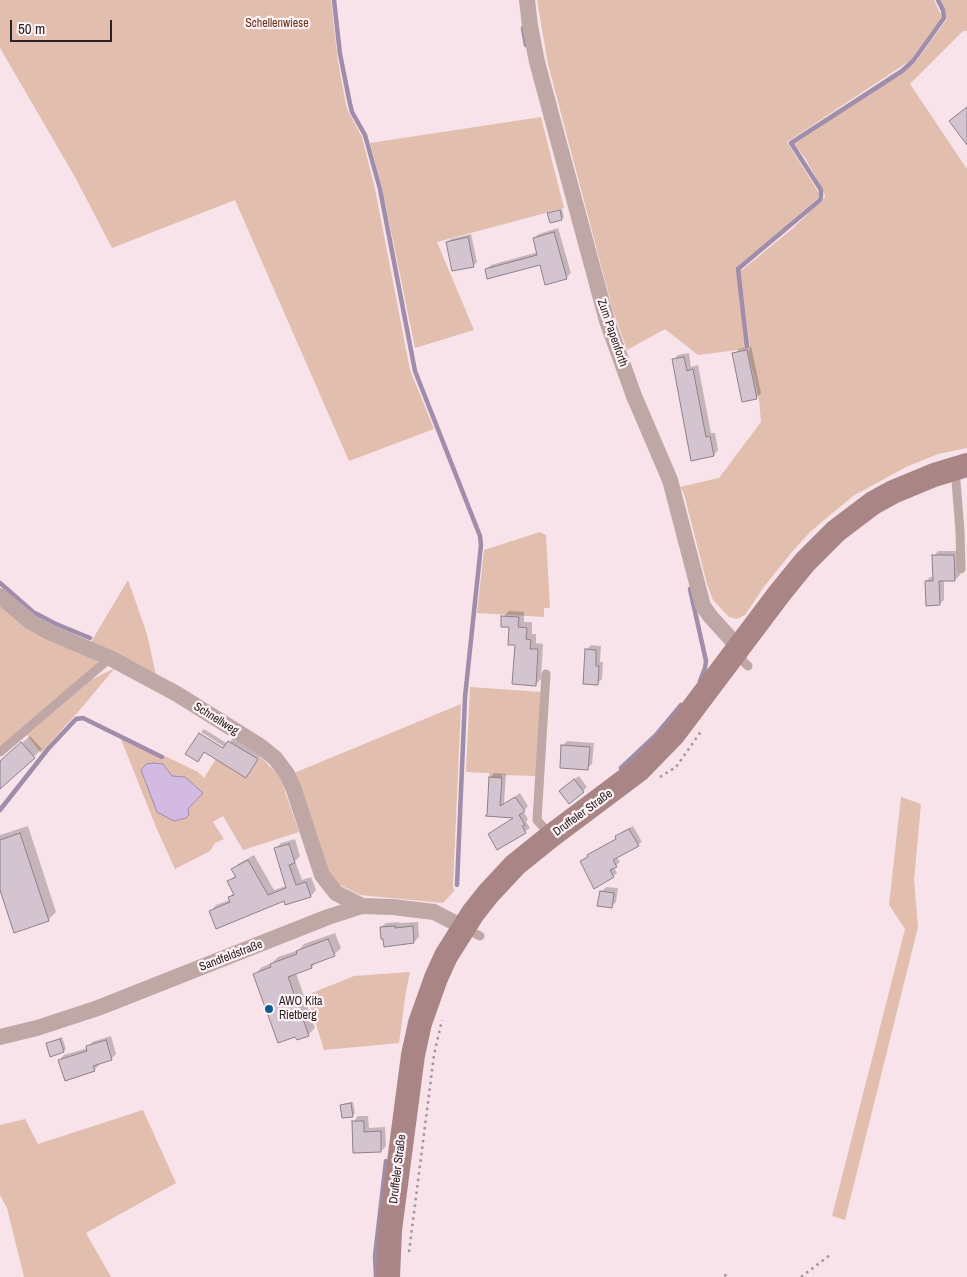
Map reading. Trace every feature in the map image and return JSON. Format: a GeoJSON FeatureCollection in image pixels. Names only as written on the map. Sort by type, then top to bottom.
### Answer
{"type":"FeatureCollection","features":[{"type":"Feature","properties":{"kind":"street","name":"Zum Papenforth"},"geometry":{"type":"LineString","coordinates":[[527,0],[537,62],[607,321],[634,396],[670,480],[703,606],[744,657]]}},
{"type":"Feature","properties":{"kind":"street","name":"Druffeler Straße"},"geometry":{"type":"LineString","coordinates":[[388,1277],[390,1230],[413,1055],[422,1016],[436,978],[471,932],[488,894],[515,865],[551,836],[603,799],[653,756],[744,657],[805,562],[836,531],[893,492],[914,482],[961,467]]}},
{"type":"Feature","properties":{"kind":"street","name":"Schnellweg"},"geometry":{"type":"LineString","coordinates":[[0,596],[31,622],[49,632],[110,658],[177,694],[260,746],[275,758],[287,774],[294,790],[322,875],[336,893],[362,906]]}},
{"type":"Feature","properties":{"kind":"street","name":"Sandfeldstraße"},"geometry":{"type":"LineString","coordinates":[[0,1037],[37,1028],[98,1008],[328,917],[362,906],[393,907],[434,912],[471,932]]}},
{"type":"Feature","properties":{"kind":"lane"},"geometry":{"type":"LineString","coordinates":[[961,467],[961,568]]}},
{"type":"Feature","properties":{"kind":"lane"},"geometry":{"type":"LineString","coordinates":[[0,752],[110,658]]}},
{"type":"Feature","properties":{"kind":"lane"},"geometry":{"type":"LineString","coordinates":[[546,674],[536,820],[551,836]]}},
{"type":"Feature","properties":{"kind":"path"},"geometry":{"type":"LineString","coordinates":[[653,780],[676,767],[705,726]]}},
{"type":"Feature","properties":{"kind":"path"},"geometry":{"type":"LineString","coordinates":[[409,1254],[434,1055],[444,1012]]}},
{"type":"Feature","properties":{"kind":"path"},"geometry":{"type":"LineString","coordinates":[[801,1277],[830,1255]]}},
{"type":"Feature","properties":{"kind":"green space","name":"Schellenwiese"},"geometry":{"type":"Polygon","coordinates":[[[0,0],[331,0],[338,62],[347,109],[362,137],[375,189],[410,370],[434,429],[349,461],[235,200],[112,248],[75,177],[0,48],[0,0]]]}},
{"type":"Feature","properties":{"kind":"green space"},"geometry":{"type":"Polygon","coordinates":[[[537,0],[934,0],[942,17],[911,60],[787,142],[819,193],[818,198],[737,268],[746,349],[698,355],[665,329],[627,350],[613,311],[548,64],[537,0]]]}},
{"type":"Feature","properties":{"kind":"green space"},"geometry":{"type":"Polygon","coordinates":[[[941,0],[967,0],[967,31],[963,31],[910,84],[967,169],[967,448],[938,454],[906,467],[853,496],[810,532],[763,588],[745,615],[737,619],[729,617],[713,600],[707,584],[684,494],[680,487],[719,478],[761,422],[759,399],[748,352],[750,348],[740,269],[742,270],[792,229],[825,197],[805,158],[794,144],[914,64],[947,19],[941,0]]]}},
{"type":"Feature","properties":{"kind":"green space"},"geometry":{"type":"Polygon","coordinates":[[[541,117],[564,208],[437,242],[474,330],[415,348],[382,187],[370,143],[541,117]]]}},
{"type":"Feature","properties":{"kind":"green space"},"geometry":{"type":"Polygon","coordinates":[[[540,532],[546,535],[550,608],[544,608],[544,617],[477,613],[484,550],[540,532]]]}},
{"type":"Feature","properties":{"kind":"green space"},"geometry":{"type":"Polygon","coordinates":[[[128,580],[147,634],[156,675],[91,642],[128,580]]]}},
{"type":"Feature","properties":{"kind":"green space"},"geometry":{"type":"Polygon","coordinates":[[[0,606],[97,660],[97,665],[0,746],[0,606]]]}},
{"type":"Feature","properties":{"kind":"green space"},"geometry":{"type":"Polygon","coordinates":[[[115,668],[41,753],[27,735],[91,680],[115,668]]]}},
{"type":"Feature","properties":{"kind":"green space"},"geometry":{"type":"Polygon","coordinates":[[[470,687],[542,692],[537,776],[502,775],[502,778],[489,777],[489,773],[466,772],[470,687]]]}},
{"type":"Feature","properties":{"kind":"green space"},"geometry":{"type":"Polygon","coordinates":[[[461,704],[453,888],[455,890],[443,903],[360,895],[338,884],[329,873],[294,773],[461,704]]]}},
{"type":"Feature","properties":{"kind":"green space"},"geometry":{"type":"Polygon","coordinates":[[[121,739],[163,759],[165,756],[198,772],[204,778],[216,759],[246,778],[260,756],[280,777],[299,832],[243,850],[223,816],[213,822],[224,839],[215,843],[210,851],[175,869],[121,739]],[[163,764],[166,816],[174,821],[172,776],[163,764]]]}},
{"type":"Feature","properties":{"kind":"green space"},"geometry":{"type":"Polygon","coordinates":[[[901,797],[921,804],[914,880],[918,927],[845,1220],[832,1216],[905,929],[889,905],[901,797]]]}},
{"type":"Feature","properties":{"kind":"green space"},"geometry":{"type":"Polygon","coordinates":[[[410,972],[399,1043],[324,1050],[307,995],[354,976],[410,972]]]}},
{"type":"Feature","properties":{"kind":"green space"},"geometry":{"type":"Polygon","coordinates":[[[143,1110],[176,1183],[86,1233],[111,1277],[24,1277],[7,1208],[0,1195],[0,1125],[25,1119],[38,1144],[143,1110]]]}},
{"type":"Feature","properties":{"kind":"shaded area"},"geometry":{"type":"Polygon","coordinates":[[[146,764],[163,764],[172,776],[185,777],[203,793],[188,809],[189,815],[186,818],[174,821],[157,812],[141,770],[146,764]]]}},
{"type":"Feature","properties":{"kind":"building"},"geometry":{"type":"Polygon","coordinates":[[[967,107],[967,145],[949,121],[967,107]]]}},
{"type":"Feature","properties":{"kind":"building"},"geometry":{"type":"Polygon","coordinates":[[[560,210],[562,220],[550,223],[547,213],[560,210]]]}},
{"type":"Feature","properties":{"kind":"building"},"geometry":{"type":"Polygon","coordinates":[[[554,232],[567,279],[545,285],[540,265],[487,279],[485,269],[537,255],[533,238],[554,232]]]}},
{"type":"Feature","properties":{"kind":"building"},"geometry":{"type":"Polygon","coordinates":[[[468,237],[474,267],[452,271],[446,242],[468,237]]]}},
{"type":"Feature","properties":{"kind":"building"},"geometry":{"type":"Polygon","coordinates":[[[747,350],[757,399],[742,402],[732,353],[747,350]]]}},
{"type":"Feature","properties":{"kind":"building"},"geometry":{"type":"Polygon","coordinates":[[[684,357],[687,371],[693,369],[706,437],[710,436],[714,456],[691,461],[672,359],[684,357]]]}},
{"type":"Feature","properties":{"kind":"building"},"geometry":{"type":"Polygon","coordinates":[[[932,555],[954,555],[955,581],[939,581],[940,605],[926,606],[925,581],[933,581],[932,555]]]}},
{"type":"Feature","properties":{"kind":"building"},"geometry":{"type":"Polygon","coordinates":[[[501,616],[519,617],[518,627],[527,628],[526,639],[531,640],[530,649],[538,649],[536,686],[512,684],[515,645],[508,645],[509,627],[501,627],[501,616]]]}},
{"type":"Feature","properties":{"kind":"building"},"geometry":{"type":"Polygon","coordinates":[[[585,649],[596,650],[596,666],[599,666],[598,685],[583,684],[585,649]]]}},
{"type":"Feature","properties":{"kind":"building"},"geometry":{"type":"Polygon","coordinates":[[[199,733],[223,748],[228,741],[258,759],[246,778],[204,752],[198,762],[185,754],[199,733]]]}},
{"type":"Feature","properties":{"kind":"building"},"geometry":{"type":"Polygon","coordinates":[[[21,742],[35,758],[0,789],[0,761],[21,742]]]}},
{"type":"Feature","properties":{"kind":"building"},"geometry":{"type":"Polygon","coordinates":[[[561,745],[590,747],[588,770],[560,768],[561,745]]]}},
{"type":"Feature","properties":{"kind":"building"},"geometry":{"type":"Polygon","coordinates":[[[489,777],[502,778],[500,806],[515,797],[525,811],[519,815],[525,825],[522,826],[526,833],[497,850],[488,834],[513,818],[485,816],[487,815],[489,777]]]}},
{"type":"Feature","properties":{"kind":"building"},"geometry":{"type":"Polygon","coordinates":[[[574,779],[584,792],[569,804],[559,791],[574,779]]]}},
{"type":"Feature","properties":{"kind":"building"},"geometry":{"type":"Polygon","coordinates":[[[629,829],[639,846],[613,860],[617,867],[610,870],[614,877],[594,889],[580,861],[616,839],[615,836],[629,829]]]}},
{"type":"Feature","properties":{"kind":"building"},"geometry":{"type":"Polygon","coordinates":[[[20,833],[49,921],[14,933],[0,890],[0,840],[20,833]]]}},
{"type":"Feature","properties":{"kind":"building"},"geometry":{"type":"Polygon","coordinates":[[[289,844],[295,863],[289,865],[296,885],[306,882],[311,897],[285,905],[284,901],[216,929],[209,911],[230,902],[228,897],[234,895],[227,881],[236,877],[231,869],[248,860],[268,895],[286,888],[274,848],[289,844]]]}},
{"type":"Feature","properties":{"kind":"building"},"geometry":{"type":"Polygon","coordinates":[[[600,891],[614,893],[612,908],[597,906],[600,891]]]}},
{"type":"Feature","properties":{"kind":"building"},"geometry":{"type":"Polygon","coordinates":[[[395,926],[395,928],[413,926],[414,943],[384,947],[380,927],[395,926]]]}},
{"type":"Feature","properties":{"kind":"building"},"geometry":{"type":"Polygon","coordinates":[[[328,939],[335,956],[311,965],[312,968],[288,977],[309,1036],[297,1040],[295,1037],[278,1043],[253,974],[271,967],[270,964],[297,954],[296,951],[328,939]]]}},
{"type":"Feature","properties":{"kind":"building"},"geometry":{"type":"Polygon","coordinates":[[[60,1039],[64,1052],[50,1057],[46,1043],[60,1039]]]}},
{"type":"Feature","properties":{"kind":"building"},"geometry":{"type":"Polygon","coordinates":[[[106,1040],[112,1060],[93,1066],[95,1071],[65,1081],[58,1060],[87,1051],[86,1046],[106,1040]]]}},
{"type":"Feature","properties":{"kind":"building"},"geometry":{"type":"Polygon","coordinates":[[[351,1103],[353,1117],[342,1118],[340,1105],[351,1103]]]}},
{"type":"Feature","properties":{"kind":"building"},"geometry":{"type":"Polygon","coordinates":[[[352,1121],[364,1121],[364,1132],[381,1131],[381,1152],[353,1153],[352,1121]]]}},
{"type":"Feature","properties":{"kind":"waterway"},"geometry":{"type":"LineString","coordinates":[[334,0],[340,54],[350,104],[352,112],[365,135],[380,189],[415,371],[480,536],[481,545],[465,697],[457,885]]}},
{"type":"Feature","properties":{"kind":"waterway"},"geometry":{"type":"LineString","coordinates":[[747,346],[738,269],[820,200],[821,196],[821,190],[791,143],[902,71],[913,61],[944,18],[943,10],[938,0]]}},
{"type":"Feature","properties":{"kind":"waterway"},"geometry":{"type":"LineString","coordinates":[[523,28],[526,45]]}},
{"type":"Feature","properties":{"kind":"waterway"},"geometry":{"type":"LineString","coordinates":[[0,583],[33,612],[90,638]]}},
{"type":"Feature","properties":{"kind":"waterway"},"geometry":{"type":"LineString","coordinates":[[690,589],[706,661],[700,681]]}},
{"type":"Feature","properties":{"kind":"waterway"},"geometry":{"type":"LineString","coordinates":[[621,768],[656,735],[681,705]]}},
{"type":"Feature","properties":{"kind":"waterway"},"geometry":{"type":"LineString","coordinates":[[0,810],[48,749],[76,719],[83,718],[162,757]]}},
{"type":"Feature","properties":{"kind":"waterway"},"geometry":{"type":"LineString","coordinates":[[376,1277],[375,1256],[386,1161]]}},
{"type":"Feature","properties":{"kind":"place","name":"AWO Kita Rietberg"},"geometry":{"type":"Point","coordinates":[269,1009]}}]}
